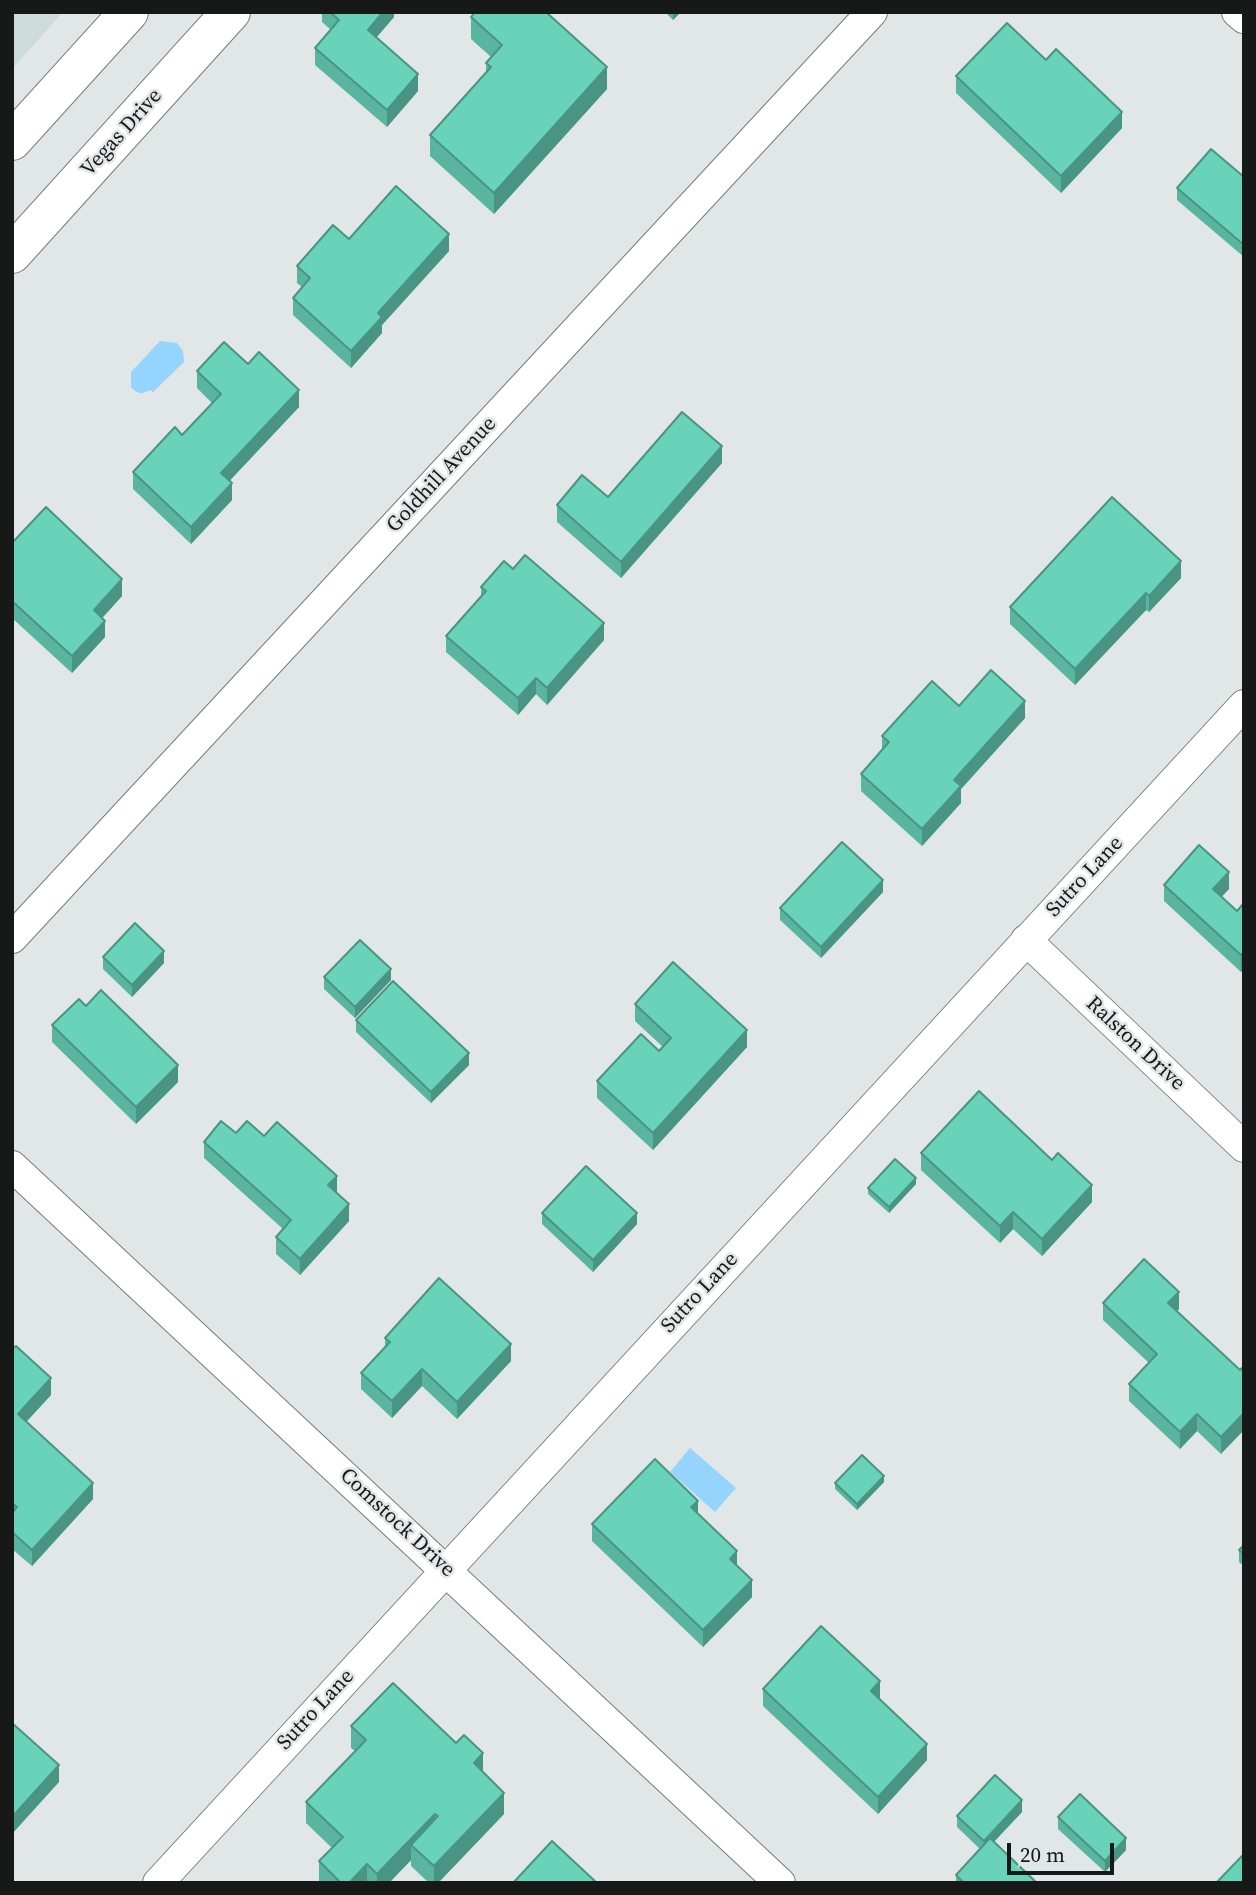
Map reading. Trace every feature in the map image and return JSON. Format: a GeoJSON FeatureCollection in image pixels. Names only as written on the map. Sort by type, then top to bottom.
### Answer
{"type":"FeatureCollection","features":[{"type":"Feature","properties":{"kind":"main road"},"geometry":{"type":"LineString","coordinates":[[12,141],[129,12]]}},
{"type":"Feature","properties":{"kind":"main road","name":"Vegas Drive"},"geometry":{"type":"LineString","coordinates":[[12,254],[231,12]]}},
{"type":"Feature","properties":{"kind":"street","name":"Goldhill Avenue"},"geometry":{"type":"LineString","coordinates":[[12,938],[873,12]]}},
{"type":"Feature","properties":{"kind":"street"},"geometry":{"type":"LineString","coordinates":[[1237,12],[1244,18]]}},
{"type":"Feature","properties":{"kind":"street","name":"Sutro Lane"},"geometry":{"type":"LineString","coordinates":[[158,1883],[1244,705]]}},
{"type":"Feature","properties":{"kind":"street","name":"Ralston Drive"},"geometry":{"type":"LineString","coordinates":[[1026,940],[1244,1147]]}},
{"type":"Feature","properties":{"kind":"street","name":"Comstock Drive"},"geometry":{"type":"LineString","coordinates":[[12,1166],[780,1883]]}},
{"type":"Feature","properties":{"kind":"shaded area"},"geometry":{"type":"Polygon","coordinates":[[[12,12],[63,12],[12,69],[12,12]]]}},
{"type":"Feature","properties":{"kind":"water"},"geometry":{"type":"Polygon","coordinates":[[[160,341],[177,343],[183,351],[184,362],[153,392],[138,392],[131,387],[131,372],[160,341]]]}},
{"type":"Feature","properties":{"kind":"water"},"geometry":{"type":"Polygon","coordinates":[[[690,1448],[736,1488],[715,1512],[670,1472],[690,1448]]]}},
{"type":"Feature","properties":{"kind":"building"},"geometry":{"type":"Polygon","coordinates":[[[330,12],[383,12],[368,30],[418,74],[387,110],[315,48],[339,20],[330,12]]]}},
{"type":"Feature","properties":{"kind":"building"},"geometry":{"type":"Polygon","coordinates":[[[475,12],[546,12],[607,67],[494,193],[430,135],[491,67],[486,63],[502,45],[471,17],[475,12]]]}},
{"type":"Feature","properties":{"kind":"building"},"geometry":{"type":"Polygon","coordinates":[[[1007,23],[1046,60],[1056,49],[1122,112],[1061,176],[956,76],[1007,23]]]}},
{"type":"Feature","properties":{"kind":"building"},"geometry":{"type":"Polygon","coordinates":[[[1211,149],[1244,177],[1244,245],[1177,188],[1211,149]]]}},
{"type":"Feature","properties":{"kind":"building"},"geometry":{"type":"Polygon","coordinates":[[[396,186],[449,234],[378,313],[382,317],[351,351],[293,298],[310,278],[297,266],[333,225],[349,239],[396,186]]]}},
{"type":"Feature","properties":{"kind":"building"},"geometry":{"type":"Polygon","coordinates":[[[224,342],[248,364],[259,352],[299,390],[221,473],[232,483],[191,527],[133,472],[175,427],[182,435],[221,394],[197,371],[224,342]]]}},
{"type":"Feature","properties":{"kind":"building"},"geometry":{"type":"Polygon","coordinates":[[[682,412],[722,446],[621,562],[557,505],[582,475],[608,497],[682,412]]]}},
{"type":"Feature","properties":{"kind":"building"},"geometry":{"type":"Polygon","coordinates":[[[1112,497],[1181,561],[1149,596],[1146,593],[1075,669],[1010,607],[1112,497]]]}},
{"type":"Feature","properties":{"kind":"building"},"geometry":{"type":"Polygon","coordinates":[[[46,507],[122,579],[94,610],[105,621],[72,656],[12,601],[12,543],[46,507]]]}},
{"type":"Feature","properties":{"kind":"building"},"geometry":{"type":"Polygon","coordinates":[[[525,555],[604,623],[547,688],[536,678],[518,698],[446,636],[486,591],[481,587],[504,561],[513,569],[525,555]]]}},
{"type":"Feature","properties":{"kind":"building"},"geometry":{"type":"Polygon","coordinates":[[[991,670],[1025,701],[954,780],[961,786],[922,829],[861,774],[889,742],[882,736],[932,681],[959,706],[991,670]]]}},
{"type":"Feature","properties":{"kind":"building"},"geometry":{"type":"Polygon","coordinates":[[[842,842],[883,880],[821,947],[780,908],[842,842]]]}},
{"type":"Feature","properties":{"kind":"building"},"geometry":{"type":"Polygon","coordinates":[[[1199,845],[1229,872],[1213,889],[1237,911],[1244,903],[1244,952],[1241,955],[1164,885],[1199,845]]]}},
{"type":"Feature","properties":{"kind":"building"},"geometry":{"type":"Polygon","coordinates":[[[135,923],[164,951],[132,985],[103,957],[135,923]]]}},
{"type":"Feature","properties":{"kind":"building"},"geometry":{"type":"Polygon","coordinates":[[[360,940],[391,969],[355,1007],[324,977],[360,940]]]}},
{"type":"Feature","properties":{"kind":"building"},"geometry":{"type":"Polygon","coordinates":[[[673,962],[747,1030],[653,1133],[597,1081],[641,1034],[659,1051],[671,1038],[635,1004],[673,962]]]}},
{"type":"Feature","properties":{"kind":"building"},"geometry":{"type":"Polygon","coordinates":[[[393,981],[469,1053],[431,1092],[356,1020],[393,981]]]}},
{"type":"Feature","properties":{"kind":"building"},"geometry":{"type":"Polygon","coordinates":[[[101,990],[178,1065],[136,1107],[52,1025],[79,999],[86,1006],[101,990]]]}},
{"type":"Feature","properties":{"kind":"building"},"geometry":{"type":"Polygon","coordinates":[[[979,1091],[1052,1160],[1058,1153],[1092,1185],[1042,1239],[1013,1212],[1000,1226],[921,1153],[979,1091]]]}},
{"type":"Feature","properties":{"kind":"building"},"geometry":{"type":"Polygon","coordinates":[[[221,1121],[236,1133],[247,1121],[264,1136],[277,1122],[337,1176],[328,1185],[349,1204],[300,1259],[276,1237],[291,1220],[204,1142],[221,1121]]]}},
{"type":"Feature","properties":{"kind":"building"},"geometry":{"type":"Polygon","coordinates":[[[895,1159],[916,1178],[889,1207],[868,1188],[895,1159]]]}},
{"type":"Feature","properties":{"kind":"building"},"geometry":{"type":"Polygon","coordinates":[[[586,1166],[637,1213],[593,1260],[542,1213],[586,1166]]]}},
{"type":"Feature","properties":{"kind":"building"},"geometry":{"type":"Polygon","coordinates":[[[1144,1259],[1179,1292],[1168,1303],[1240,1370],[1244,1366],[1244,1413],[1221,1437],[1197,1414],[1180,1432],[1129,1384],[1157,1354],[1103,1303],[1144,1259]]]}},
{"type":"Feature","properties":{"kind":"building"},"geometry":{"type":"Polygon","coordinates":[[[439,1278],[511,1344],[457,1402],[422,1369],[392,1401],[361,1373],[390,1342],[385,1338],[439,1278]]]}},
{"type":"Feature","properties":{"kind":"building"},"geometry":{"type":"Polygon","coordinates":[[[16,1346],[51,1378],[18,1414],[93,1483],[32,1550],[12,1532],[12,1513],[17,1507],[12,1503],[12,1349],[16,1346]]]}},
{"type":"Feature","properties":{"kind":"building"},"geometry":{"type":"Polygon","coordinates":[[[862,1455],[884,1476],[857,1504],[835,1483],[862,1455]]]}},
{"type":"Feature","properties":{"kind":"building"},"geometry":{"type":"Polygon","coordinates":[[[655,1459],[698,1501],[691,1507],[737,1551],[730,1559],[752,1580],[703,1630],[592,1524],[655,1459]]]}},
{"type":"Feature","properties":{"kind":"building"},"geometry":{"type":"Polygon","coordinates":[[[821,1626],[880,1681],[871,1691],[927,1744],[878,1797],[763,1689],[821,1626]]]}},
{"type":"Feature","properties":{"kind":"building"},"geometry":{"type":"Polygon","coordinates":[[[393,1683],[456,1743],[464,1735],[483,1753],[474,1763],[504,1793],[434,1866],[411,1845],[438,1816],[435,1814],[377,1874],[367,1864],[349,1883],[341,1883],[319,1861],[343,1837],[306,1802],[366,1740],[351,1726],[393,1683]]]}},
{"type":"Feature","properties":{"kind":"building"},"geometry":{"type":"Polygon","coordinates":[[[12,1723],[59,1765],[12,1817],[12,1723]]]}},
{"type":"Feature","properties":{"kind":"building"},"geometry":{"type":"Polygon","coordinates":[[[995,1775],[1022,1800],[984,1841],[957,1816],[995,1775]]]}},
{"type":"Feature","properties":{"kind":"building"},"geometry":{"type":"Polygon","coordinates":[[[1080,1794],[1126,1838],[1105,1861],[1058,1817],[1080,1794]]]}},
{"type":"Feature","properties":{"kind":"building"},"geometry":{"type":"Polygon","coordinates":[[[990,1838],[1037,1883],[964,1883],[956,1875],[990,1838]]]}},
{"type":"Feature","properties":{"kind":"building"},"geometry":{"type":"Polygon","coordinates":[[[552,1841],[597,1883],[513,1883],[552,1841]]]}},
{"type":"Feature","properties":{"kind":"building"},"geometry":{"type":"Polygon","coordinates":[[[1244,1854],[1244,1883],[1216,1883],[1244,1854]]]}}]}
